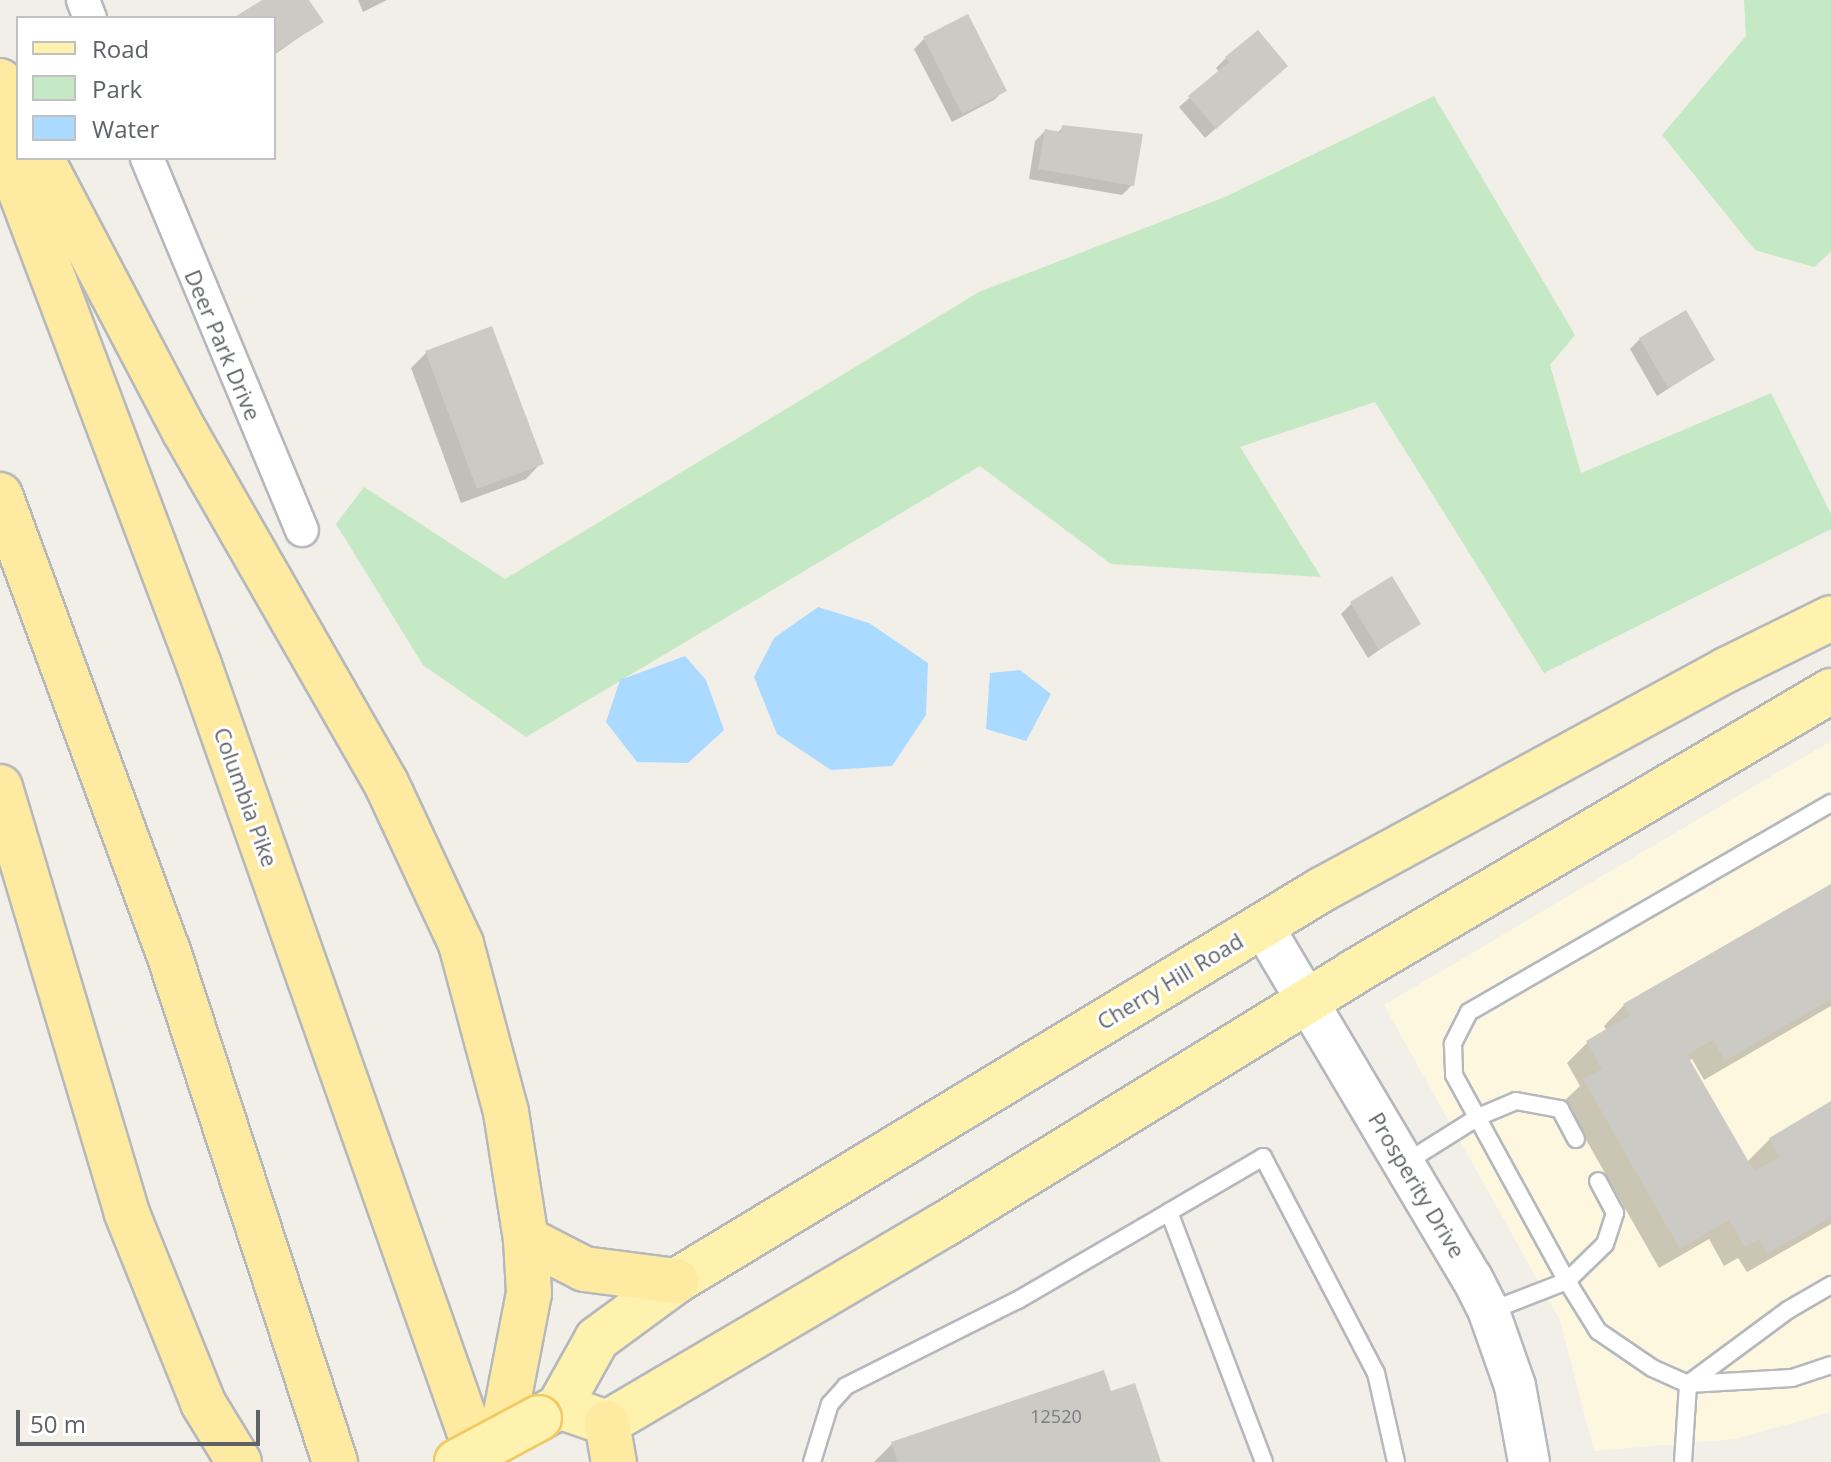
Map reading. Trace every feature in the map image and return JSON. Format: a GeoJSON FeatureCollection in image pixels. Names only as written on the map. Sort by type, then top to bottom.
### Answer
{"type":"FeatureCollection","features":[{"type":"Feature","properties":{"kind":"highway"},"geometry":{"type":"LineString","coordinates":[[0,81],[16,111]]}},
{"type":"Feature","properties":{"kind":"highway","name":"Columbia Pike"},"geometry":{"type":"LineString","coordinates":[[0,137],[490,1450]]}},
{"type":"Feature","properties":{"kind":"highway"},"geometry":{"type":"LineString","coordinates":[[42,160],[185,432],[386,783],[461,944],[506,1112],[526,1239],[529,1293],[517,1353],[490,1450]]}},
{"type":"Feature","properties":{"kind":"highway"},"geometry":{"type":"LineString","coordinates":[[0,495],[167,948],[335,1462]]}},
{"type":"Feature","properties":{"kind":"highway"},"geometry":{"type":"LineString","coordinates":[[0,787],[126,1211],[203,1403],[239,1462]]}},
{"type":"Feature","properties":{"kind":"highway"},"geometry":{"type":"LineString","coordinates":[[526,1239],[584,1269],[676,1281]]}},
{"type":"Feature","properties":{"kind":"main road","name":"Cherry Hill Road"},"geometry":{"type":"LineString","coordinates":[[549,1412],[597,1339],[676,1281],[1262,925],[1502,789],[1831,618]]}},
{"type":"Feature","properties":{"kind":"main road"},"geometry":{"type":"LineString","coordinates":[[457,1462],[490,1450],[549,1412],[611,1442],[945,1224],[1308,1001],[1831,691]]}},
{"type":"Feature","properties":{"kind":"street","name":"Deer Park Drive"},"geometry":{"type":"LineString","coordinates":[[148,160],[302,530]]}},
{"type":"Feature","properties":{"kind":"street","name":"Prosperity Drive"},"geometry":{"type":"LineString","coordinates":[[1262,925],[1489,1312],[1515,1386],[1529,1462]]}},
{"type":"Feature","properties":{"kind":"lane"},"geometry":{"type":"LineString","coordinates":[[1831,803],[1469,1012],[1453,1044],[1454,1075],[1567,1281],[1598,1331],[1652,1368],[1688,1384],[1792,1378],[1831,1365]]}},
{"type":"Feature","properties":{"kind":"lane"},"geometry":{"type":"LineString","coordinates":[[1404,1163],[1478,1117],[1516,1101],[1560,1109],[1576,1139]]}},
{"type":"Feature","properties":{"kind":"lane"},"geometry":{"type":"LineString","coordinates":[[812,1462],[830,1404],[846,1386],[1018,1300],[1263,1157],[1376,1373],[1396,1462]]}},
{"type":"Feature","properties":{"kind":"lane"},"geometry":{"type":"LineString","coordinates":[[1489,1312],[1567,1281],[1605,1244],[1615,1213],[1598,1181]]}},
{"type":"Feature","properties":{"kind":"lane"},"geometry":{"type":"LineString","coordinates":[[1169,1212],[1264,1462]]}},
{"type":"Feature","properties":{"kind":"lane"},"geometry":{"type":"LineString","coordinates":[[1683,1462],[1688,1384],[1788,1310],[1831,1285]]}},
{"type":"Feature","properties":{"kind":"shaded area"},"geometry":{"type":"Polygon","coordinates":[[[1831,741],[1831,1412],[1735,1439],[1594,1451],[1560,1320],[1384,1005],[1831,741]]]}},
{"type":"Feature","properties":{"kind":"green space"},"geometry":{"type":"Polygon","coordinates":[[[1744,0],[1831,0],[1831,252],[1814,267],[1755,250],[1662,135],[1746,36],[1744,0]]]}},
{"type":"Feature","properties":{"kind":"green space"},"geometry":{"type":"Polygon","coordinates":[[[1434,96],[1575,335],[1550,365],[1581,473],[1771,393],[1831,514],[1831,529],[1544,673],[1375,402],[1240,447],[1321,577],[1111,564],[980,466],[526,737],[423,665],[336,524],[364,487],[505,579],[979,292],[1225,197],[1434,96]]]}},
{"type":"Feature","properties":{"kind":"water"},"geometry":{"type":"Polygon","coordinates":[[[818,607],[869,623],[928,663],[926,715],[892,766],[831,770],[777,734],[754,677],[774,638],[818,607]]]}},
{"type":"Feature","properties":{"kind":"water"},"geometry":{"type":"Polygon","coordinates":[[[685,656],[706,680],[724,730],[688,763],[637,762],[606,722],[620,680],[685,656]]]}},
{"type":"Feature","properties":{"kind":"water"},"geometry":{"type":"Polygon","coordinates":[[[1020,670],[1051,694],[1026,741],[986,729],[990,673],[1020,670]]]}},
{"type":"Feature","properties":{"kind":"building"},"geometry":{"type":"Polygon","coordinates":[[[262,0],[309,0],[324,22],[276,52],[276,16],[236,16],[262,0]]]}},
{"type":"Feature","properties":{"kind":"building"},"geometry":{"type":"Polygon","coordinates":[[[968,14],[1007,91],[962,114],[923,37],[968,14]]]}},
{"type":"Feature","properties":{"kind":"building"},"geometry":{"type":"Polygon","coordinates":[[[1258,30],[1288,66],[1216,129],[1188,96],[1229,62],[1225,57],[1258,30]]]}},
{"type":"Feature","properties":{"kind":"building"},"geometry":{"type":"Polygon","coordinates":[[[1062,125],[1143,134],[1134,186],[1038,169],[1045,129],[1061,132],[1062,125]]]}},
{"type":"Feature","properties":{"kind":"building"},"geometry":{"type":"Polygon","coordinates":[[[1686,310],[1715,360],[1668,388],[1639,338],[1686,310]]]}},
{"type":"Feature","properties":{"kind":"building"},"geometry":{"type":"Polygon","coordinates":[[[492,326],[544,464],[477,489],[425,351],[492,326]]]}},
{"type":"Feature","properties":{"kind":"building"},"geometry":{"type":"Polygon","coordinates":[[[1392,576],[1421,624],[1379,650],[1350,602],[1392,576]]]}},
{"type":"Feature","properties":{"kind":"building"},"geometry":{"type":"Polygon","coordinates":[[[1831,884],[1831,999],[1725,1061],[1713,1040],[1687,1055],[1754,1171],[1780,1157],[1769,1138],[1831,1101],[1831,1217],[1767,1254],[1759,1239],[1745,1247],[1729,1220],[1680,1249],[1583,1079],[1602,1069],[1586,1041],[1630,1015],[1623,1004],[1831,884]]]}},
{"type":"Feature","properties":{"kind":"building"},"geometry":{"type":"Polygon","coordinates":[[[1104,1370],[1111,1391],[1135,1383],[1161,1462],[898,1462],[891,1442],[1104,1370]]]}}]}
